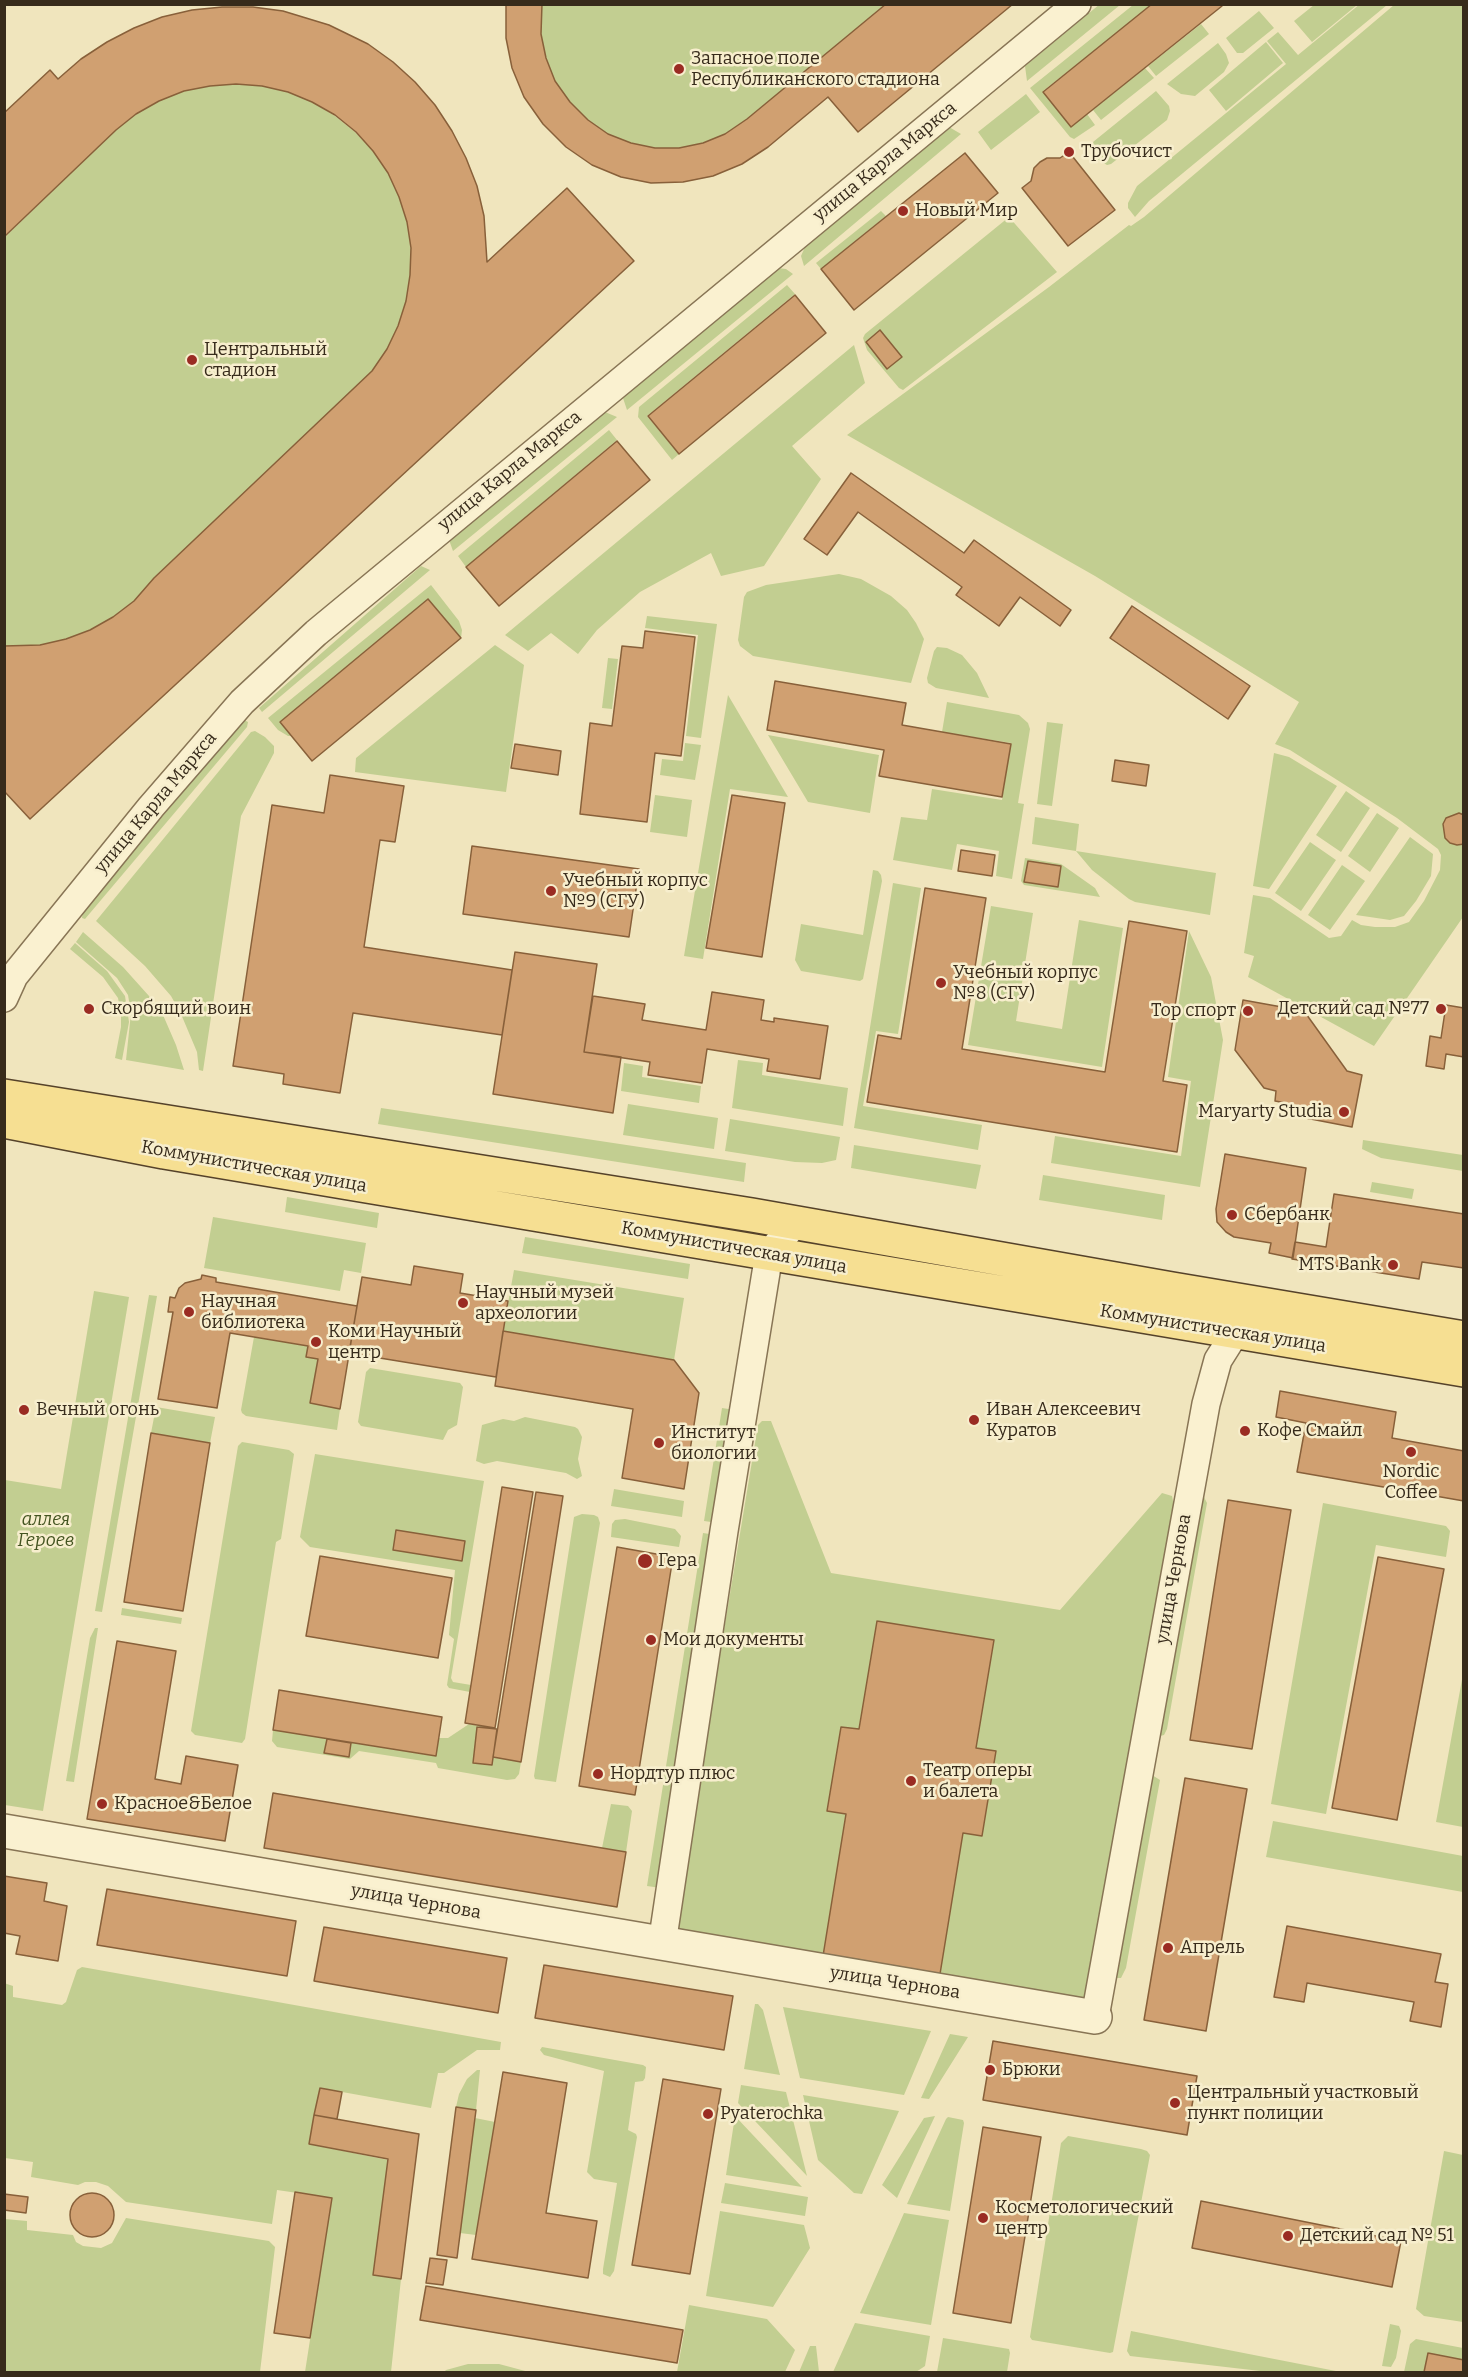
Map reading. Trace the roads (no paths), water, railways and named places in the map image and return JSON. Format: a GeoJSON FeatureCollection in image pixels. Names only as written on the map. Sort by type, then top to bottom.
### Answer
{"type":"FeatureCollection","features":[{"type":"Feature","properties":{"kind":"main road","name":"Коммунистическая улица"},"geometry":{"type":"LineString","coordinates":[[4,1096],[795,1223],[1464,1338]]}},
{"type":"Feature","properties":{"kind":"main road","name":"Коммунистическая улица"},"geometry":{"type":"LineString","coordinates":[[4,1121],[164,1152],[1464,1371]]}},
{"type":"Feature","properties":{"kind":"street","name":"улица Карла Маркса"},"geometry":{"type":"LineString","coordinates":[[4,998],[14,976],[151,807],[242,702],[316,633],[1077,4]]}},
{"type":"Feature","properties":{"kind":"street"},"geometry":{"type":"LineString","coordinates":[[662,1944],[724,1530],[769,1254],[795,1223]]}},
{"type":"Feature","properties":{"kind":"street","name":"улица Чернова"},"geometry":{"type":"LineString","coordinates":[[4,1831],[1095,2017],[1208,1396],[1218,1360],[1235,1333]]}},
{"type":"Feature","properties":{"kind":"place","name":"Запасное поле Республиканского стадиона"},"geometry":{"type":"Point","coordinates":[679,69]}},
{"type":"Feature","properties":{"kind":"place","name":"Трубочист"},"geometry":{"type":"Point","coordinates":[1069,152]}},
{"type":"Feature","properties":{"kind":"place","name":"Новый Мир"},"geometry":{"type":"Point","coordinates":[903,211]}},
{"type":"Feature","properties":{"kind":"place","name":"Центральный стадион"},"geometry":{"type":"Point","coordinates":[192,360]}},
{"type":"Feature","properties":{"kind":"place","name":"Учебный корпус №9 (СГУ)"},"geometry":{"type":"Point","coordinates":[551,891]}},
{"type":"Feature","properties":{"kind":"place","name":"Учебный корпус №8 (СГУ)"},"geometry":{"type":"Point","coordinates":[941,983]}},
{"type":"Feature","properties":{"kind":"place","name":"Скорбящий воин"},"geometry":{"type":"Point","coordinates":[89,1009]}},
{"type":"Feature","properties":{"kind":"place","name":"Детский сад №77"},"geometry":{"type":"Point","coordinates":[1441,1009]}},
{"type":"Feature","properties":{"kind":"place","name":"Top спорт"},"geometry":{"type":"Point","coordinates":[1248,1011]}},
{"type":"Feature","properties":{"kind":"place","name":"Maryarty Studia"},"geometry":{"type":"Point","coordinates":[1344,1112]}},
{"type":"Feature","properties":{"kind":"place","name":"Сбербанк"},"geometry":{"type":"Point","coordinates":[1232,1215]}},
{"type":"Feature","properties":{"kind":"place","name":"MTS Bank"},"geometry":{"type":"Point","coordinates":[1393,1265]}},
{"type":"Feature","properties":{"kind":"place","name":"Научный музей археологии"},"geometry":{"type":"Point","coordinates":[463,1303]}},
{"type":"Feature","properties":{"kind":"place","name":"Научная библиотека"},"geometry":{"type":"Point","coordinates":[189,1312]}},
{"type":"Feature","properties":{"kind":"place","name":"Коми Научный центр"},"geometry":{"type":"Point","coordinates":[316,1342]}},
{"type":"Feature","properties":{"kind":"place","name":"Вечный огонь"},"geometry":{"type":"Point","coordinates":[24,1410]}},
{"type":"Feature","properties":{"kind":"place","name":"Иван Алексеевич Куратов"},"geometry":{"type":"Point","coordinates":[974,1420]}},
{"type":"Feature","properties":{"kind":"place","name":"Кофе Смайл"},"geometry":{"type":"Point","coordinates":[1245,1431]}},
{"type":"Feature","properties":{"kind":"place","name":"Институт биологии"},"geometry":{"type":"Point","coordinates":[659,1443]}},
{"type":"Feature","properties":{"kind":"place","name":"Nordic Coffee"},"geometry":{"type":"Point","coordinates":[1411,1452]}},
{"type":"Feature","properties":{"kind":"place","name":"Гера"},"geometry":{"type":"Point","coordinates":[645,1561]}},
{"type":"Feature","properties":{"kind":"place","name":"Мои документы"},"geometry":{"type":"Point","coordinates":[651,1640]}},
{"type":"Feature","properties":{"kind":"place","name":"Нордтур плюс"},"geometry":{"type":"Point","coordinates":[598,1774]}},
{"type":"Feature","properties":{"kind":"place","name":"Театр оперы и балета"},"geometry":{"type":"Point","coordinates":[911,1781]}},
{"type":"Feature","properties":{"kind":"place","name":"Красное&Белое"},"geometry":{"type":"Point","coordinates":[102,1804]}},
{"type":"Feature","properties":{"kind":"place","name":"Апрель"},"geometry":{"type":"Point","coordinates":[1168,1948]}},
{"type":"Feature","properties":{"kind":"place","name":"Брюки"},"geometry":{"type":"Point","coordinates":[990,2070]}},
{"type":"Feature","properties":{"kind":"place","name":"Центральный участковый пункт полиции"},"geometry":{"type":"Point","coordinates":[1175,2103]}},
{"type":"Feature","properties":{"kind":"place","name":"Pyaterochka"},"geometry":{"type":"Point","coordinates":[708,2114]}},
{"type":"Feature","properties":{"kind":"place","name":"Косметологический центр"},"geometry":{"type":"Point","coordinates":[983,2218]}},
{"type":"Feature","properties":{"kind":"place","name":"Детский сад № 51"},"geometry":{"type":"Point","coordinates":[1288,2236]}},
{"type":"Feature","properties":{"kind":"park label","name":"аллея Героев"},"geometry":{"type":"Point","coordinates":[46,1530]}}]}
